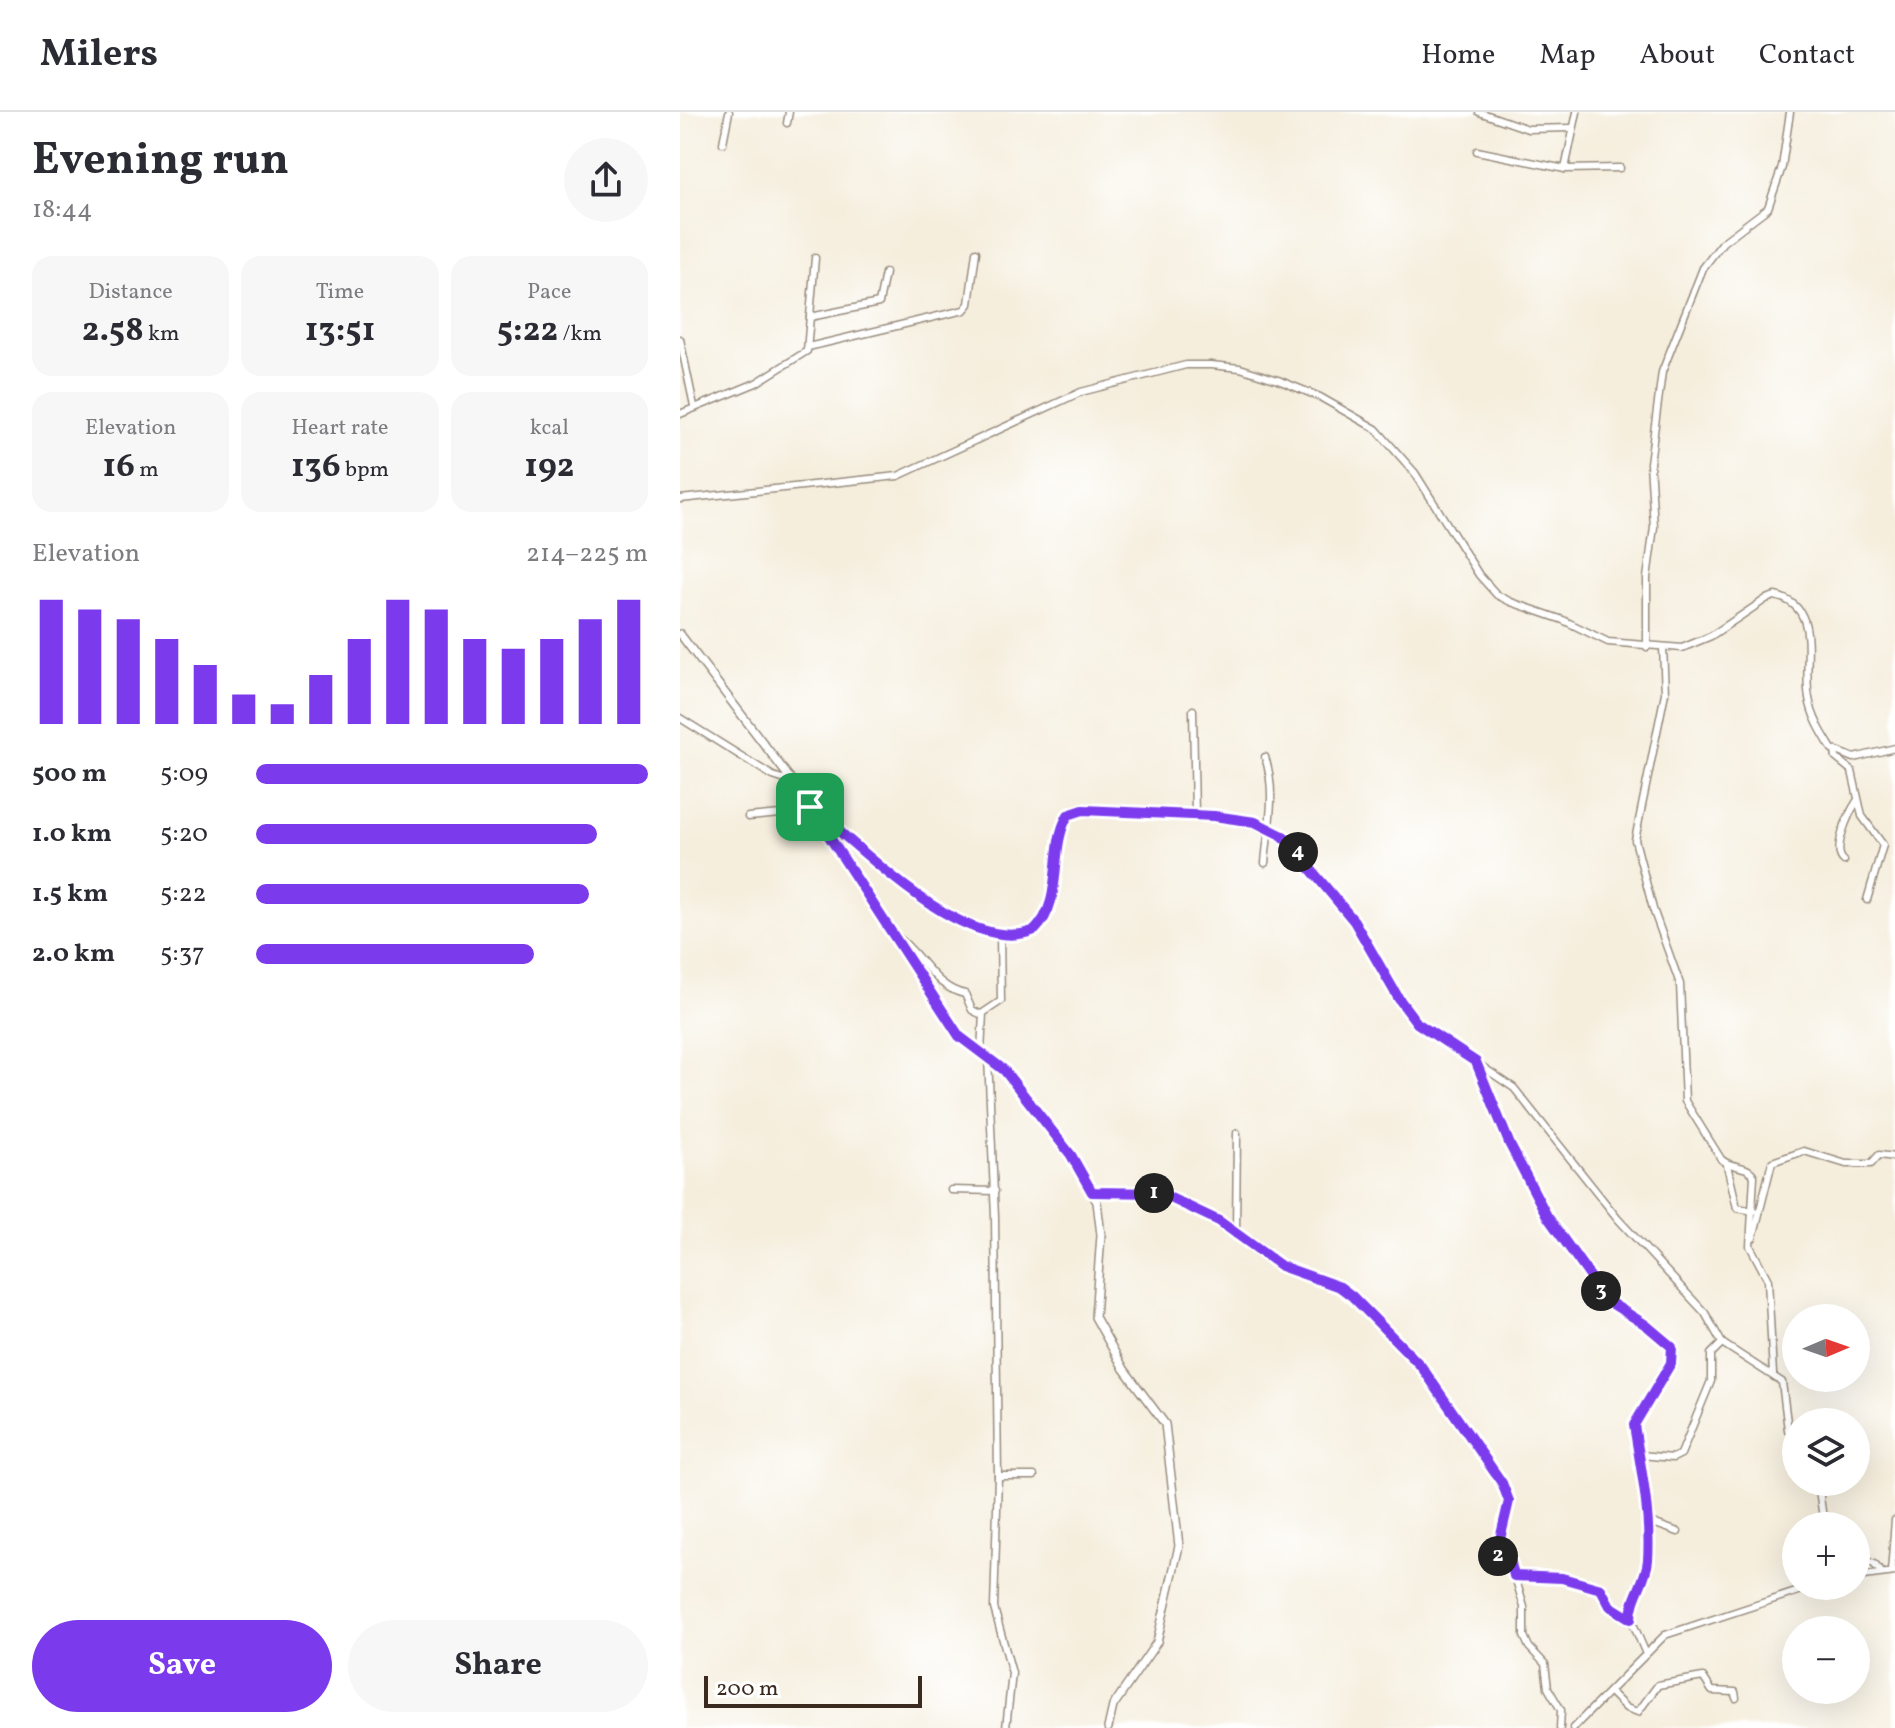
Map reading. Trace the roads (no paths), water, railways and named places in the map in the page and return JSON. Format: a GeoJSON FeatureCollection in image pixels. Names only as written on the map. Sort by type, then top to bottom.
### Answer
{"type":"FeatureCollection","features":[{"type":"Feature","properties":{"kind":"street"},"geometry":{"type":"LineString","coordinates":[[723,143],[729,112]]}},
{"type":"Feature","properties":{"kind":"street"},"geometry":{"type":"LineString","coordinates":[[787,123],[789,112]]}},
{"type":"Feature","properties":{"kind":"street"},"geometry":{"type":"LineString","coordinates":[[1479,112],[1528,129],[1571,128]]}},
{"type":"Feature","properties":{"kind":"street"},"geometry":{"type":"LineString","coordinates":[[1565,169],[1571,128],[1577,112]]}},
{"type":"Feature","properties":{"kind":"street"},"geometry":{"type":"LineString","coordinates":[[1647,647],[1647,578],[1654,527],[1650,463],[1662,372],[1703,268],[1723,242],[1768,208],[1782,167],[1790,112]]}},
{"type":"Feature","properties":{"kind":"street"},"geometry":{"type":"LineString","coordinates":[[1477,151],[1565,169],[1620,168]]}},
{"type":"Feature","properties":{"kind":"street"},"geometry":{"type":"LineString","coordinates":[[680,414],[756,383],[799,357],[808,347],[964,310],[969,304],[976,252]]}},
{"type":"Feature","properties":{"kind":"street"},"geometry":{"type":"LineString","coordinates":[[808,347],[815,258]]}},
{"type":"Feature","properties":{"kind":"street"},"geometry":{"type":"LineString","coordinates":[[810,317],[879,303],[885,273]]}},
{"type":"Feature","properties":{"kind":"street"},"geometry":{"type":"LineString","coordinates":[[680,339],[694,406]]}},
{"type":"Feature","properties":{"kind":"street"},"geometry":{"type":"LineString","coordinates":[[680,499],[898,476],[1081,392],[1186,365],[1240,368],[1320,397],[1376,429],[1415,473],[1479,575],[1497,595],[1608,642],[1647,647],[1696,644],[1775,596],[1797,605],[1804,614],[1807,634],[1811,710],[1836,758],[1852,771],[1862,816],[1883,845],[1867,900]]}},
{"type":"Feature","properties":{"kind":"street"},"geometry":{"type":"LineString","coordinates":[[680,634],[809,804],[959,1036],[985,1055],[1040,1113],[1071,1155],[1100,1212],[1095,1317],[1124,1369],[1165,1424],[1179,1546],[1157,1642],[1113,1706],[1108,1728]]}},
{"type":"Feature","properties":{"kind":"street"},"geometry":{"type":"LineString","coordinates":[[1663,647],[1665,693],[1635,840],[1653,909],[1680,984],[1685,1101],[1727,1165],[1737,1208],[1754,1211]]}},
{"type":"Feature","properties":{"kind":"street"},"geometry":{"type":"LineString","coordinates":[[1193,710],[1195,815]]}},
{"type":"Feature","properties":{"kind":"street"},"geometry":{"type":"LineString","coordinates":[[680,718],[773,776],[782,779],[790,777]]}},
{"type":"Feature","properties":{"kind":"street"},"geometry":{"type":"LineString","coordinates":[[1835,751],[1854,758],[1895,748]]}},
{"type":"Feature","properties":{"kind":"street"},"geometry":{"type":"LineString","coordinates":[[1265,757],[1273,789],[1265,863]]}},
{"type":"Feature","properties":{"kind":"street"},"geometry":{"type":"LineString","coordinates":[[1844,861],[1839,851],[1849,813],[1857,801]]}},
{"type":"Feature","properties":{"kind":"street"},"geometry":{"type":"LineString","coordinates":[[748,817],[792,813],[809,804]]}},
{"type":"Feature","properties":{"kind":"street"},"geometry":{"type":"LineString","coordinates":[[809,804],[933,908],[1000,935],[1035,930],[1047,914],[1056,848],[1068,815],[1083,810],[1195,815],[1268,827],[1292,845],[1346,910],[1417,1023],[1514,1088],[1528,1102],[1557,1145],[1618,1219],[1705,1313],[1722,1343],[1782,1382],[1785,1408]]}},
{"type":"Feature","properties":{"kind":"street"},"geometry":{"type":"LineString","coordinates":[[895,935],[913,948],[947,990],[965,994],[972,1010],[982,1015]]}},
{"type":"Feature","properties":{"kind":"street"},"geometry":{"type":"LineString","coordinates":[[1000,935],[1001,1004],[984,1011],[982,1015],[995,1191],[998,1476],[994,1608],[1012,1673],[1006,1728]]}},
{"type":"Feature","properties":{"kind":"street"},"geometry":{"type":"LineString","coordinates":[[1476,1062],[1510,1145],[1557,1234],[1611,1303],[1646,1325],[1672,1347],[1671,1363],[1634,1425],[1641,1455],[1647,1563],[1633,1600],[1631,1619],[1646,1654]]}},
{"type":"Feature","properties":{"kind":"street"},"geometry":{"type":"LineString","coordinates":[[1236,1233],[1237,1133]]}},
{"type":"Feature","properties":{"kind":"street"},"geometry":{"type":"LineString","coordinates":[[1751,1249],[1772,1162],[1804,1151],[1849,1164],[1871,1164],[1879,1155],[1895,1157]]}},
{"type":"Feature","properties":{"kind":"street"},"geometry":{"type":"LineString","coordinates":[[1727,1165],[1748,1169],[1753,1174],[1751,1249],[1768,1280],[1773,1374]]}},
{"type":"Feature","properties":{"kind":"street"},"geometry":{"type":"LineString","coordinates":[[951,1190],[995,1191]]}},
{"type":"Feature","properties":{"kind":"street"},"geometry":{"type":"LineString","coordinates":[[1092,1192],[1160,1193],[1236,1233],[1281,1266],[1340,1287],[1421,1366],[1502,1483],[1509,1501],[1497,1552],[1511,1563],[1512,1575],[1517,1578],[1524,1607],[1524,1636],[1529,1647],[1545,1664],[1548,1688],[1561,1710],[1560,1728]]}},
{"type":"Feature","properties":{"kind":"street"},"geometry":{"type":"LineString","coordinates":[[1641,1455],[1673,1458],[1681,1454],[1711,1381],[1711,1354],[1722,1343]]}},
{"type":"Feature","properties":{"kind":"street"},"geometry":{"type":"LineString","coordinates":[[998,1476],[1034,1476]]}},
{"type":"Feature","properties":{"kind":"street"},"geometry":{"type":"LineString","coordinates":[[1870,1574],[1893,1572],[1895,1520]]}},
{"type":"Feature","properties":{"kind":"street"},"geometry":{"type":"LineString","coordinates":[[1647,1521],[1678,1532]]}},
{"type":"Feature","properties":{"kind":"street"},"geometry":{"type":"LineString","coordinates":[[1870,1562],[1881,1572]]}},
{"type":"Feature","properties":{"kind":"street"},"geometry":{"type":"LineString","coordinates":[[1517,1578],[1533,1574],[1601,1589],[1610,1606],[1631,1619]]}},
{"type":"Feature","properties":{"kind":"street"},"geometry":{"type":"LineString","coordinates":[[1573,1728],[1669,1633],[1782,1596]]}},
{"type":"Feature","properties":{"kind":"street"},"geometry":{"type":"LineString","coordinates":[[1611,1693],[1632,1711],[1641,1709],[1658,1685],[1703,1677],[1712,1691],[1735,1692],[1736,1698]]}}]}
